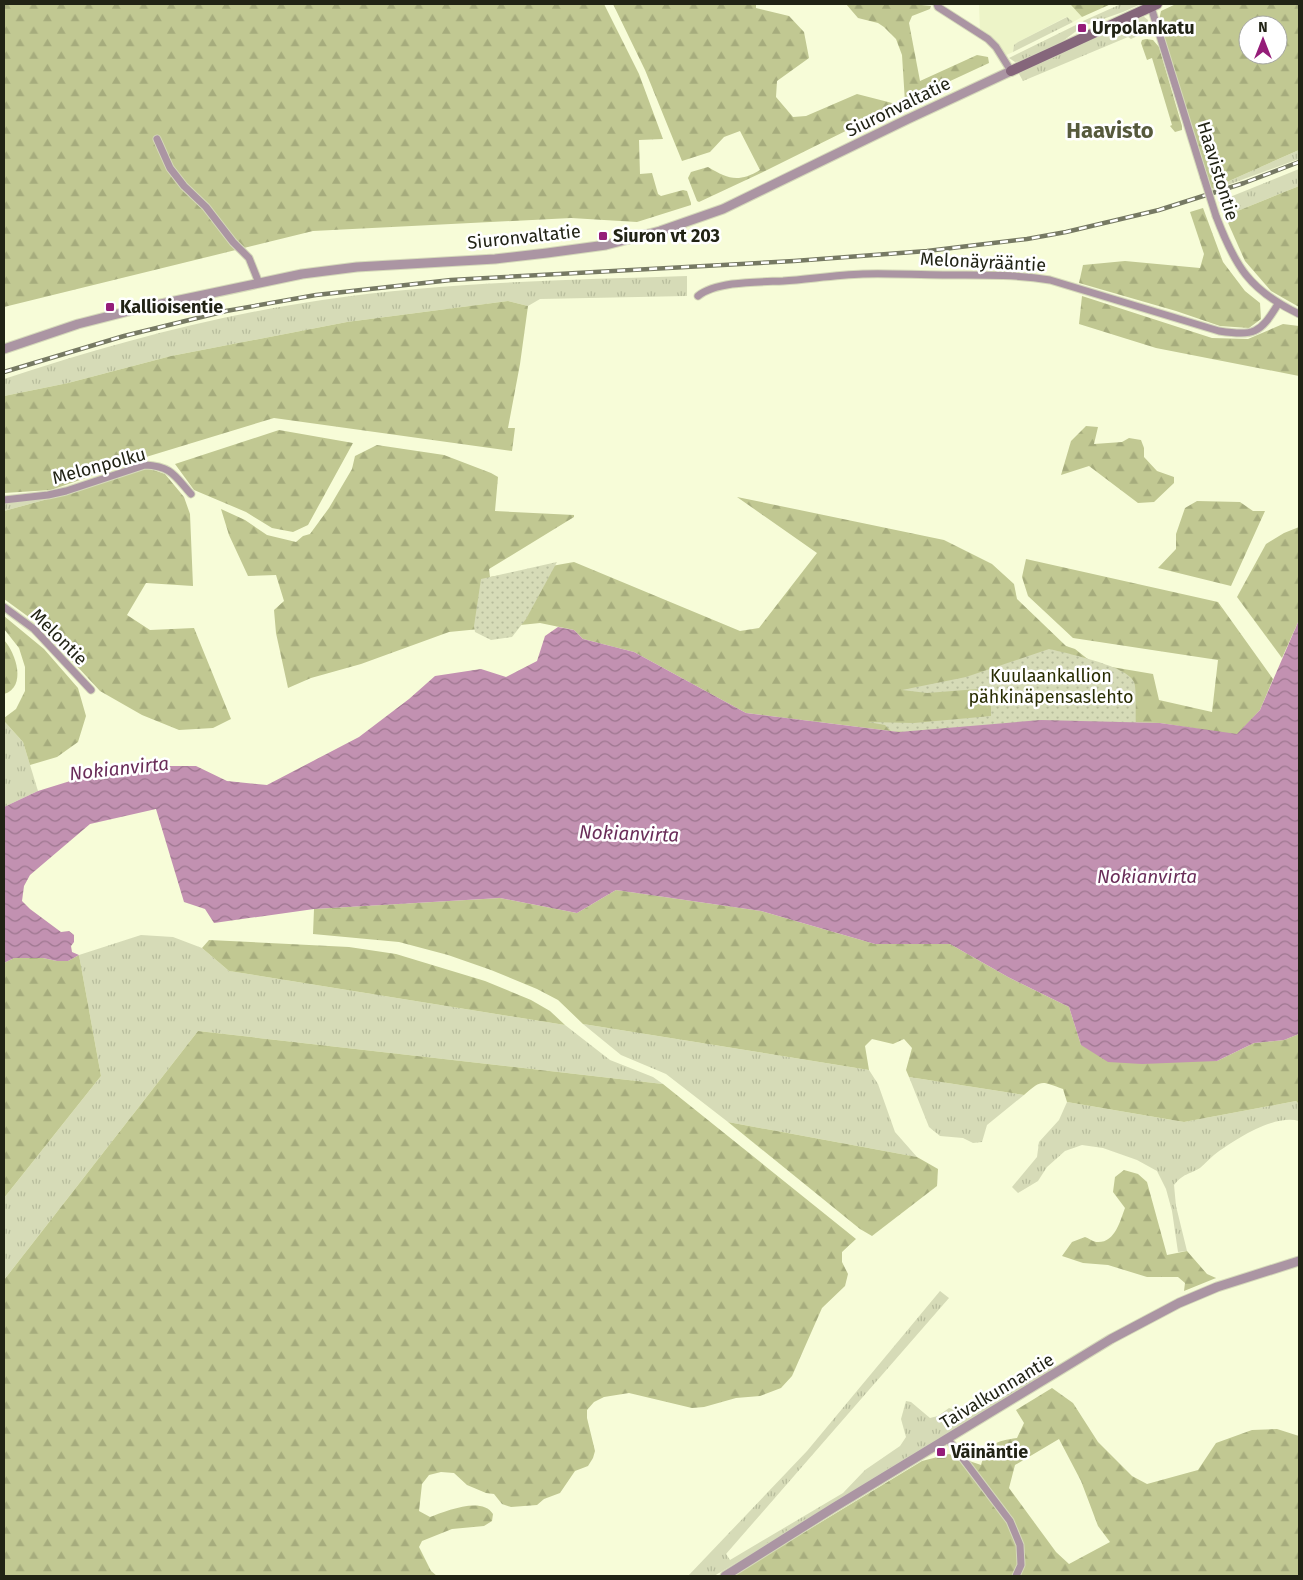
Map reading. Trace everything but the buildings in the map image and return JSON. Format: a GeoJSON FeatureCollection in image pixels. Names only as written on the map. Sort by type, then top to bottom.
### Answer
{"type":"FeatureCollection","features":[{"type":"Feature","properties":{"kind":"main road","name":"Siuronvaltatie"},"geometry":{"type":"LineString","coordinates":[[1011,71],[1154,5]]}},
{"type":"Feature","properties":{"kind":"street"},"geometry":{"type":"LineString","coordinates":[[937,4],[938,7],[988,39],[996,47],[1011,71]]}},
{"type":"Feature","properties":{"kind":"street","name":"Haavistontie"},"geometry":{"type":"LineString","coordinates":[[1154,5],[1204,178],[1228,248],[1243,272],[1256,286],[1278,304],[1299,314]]}},
{"type":"Feature","properties":{"kind":"street","name":"Siuronvaltatie"},"geometry":{"type":"LineString","coordinates":[[4,349],[88,322],[152,306],[302,274],[357,267],[547,254],[606,244],[660,231],[723,210],[908,119],[1011,71]]}},
{"type":"Feature","properties":{"kind":"street"},"geometry":{"type":"LineString","coordinates":[[157,139],[170,168],[249,258],[259,283]]}},
{"type":"Feature","properties":{"kind":"street","name":"Melonäyrääntie"},"geometry":{"type":"LineString","coordinates":[[698,296],[704,291],[748,282],[784,281],[860,274],[1022,276],[1050,280],[1219,331],[1235,334],[1248,333],[1259,329],[1266,323],[1278,304]]}},
{"type":"Feature","properties":{"kind":"street","name":"Melonpolku"},"geometry":{"type":"LineString","coordinates":[[4,500],[66,491],[145,466],[156,466],[170,470],[191,494]]}},
{"type":"Feature","properties":{"kind":"street","name":"Melontie"},"geometry":{"type":"LineString","coordinates":[[4,607],[34,629],[91,690]]}},
{"type":"Feature","properties":{"kind":"street","name":"Taivalkunnantie"},"geometry":{"type":"LineString","coordinates":[[725,1576],[1111,1340],[1179,1303],[1217,1287],[1299,1262]]}},
{"type":"Feature","properties":{"kind":"street"},"geometry":{"type":"LineString","coordinates":[[948,1439],[1010,1521],[1020,1544],[1021,1565],[1016,1576]]}},
{"type":"Feature","properties":{"kind":"shaded area"},"geometry":{"type":"Polygon","coordinates":[[[979,4],[1070,4],[1082,17],[1073,22],[1066,17],[1018,42],[1014,45],[1013,52],[1004,56],[980,31],[979,4]]]}},
{"type":"Feature","properties":{"kind":"green space"},"geometry":{"type":"Polygon","coordinates":[[[4,4],[604,4],[639,74],[663,139],[639,140],[640,174],[652,173],[658,194],[661,196],[683,190],[687,191],[691,205],[637,222],[571,218],[313,231],[4,307],[4,4]]]}},
{"type":"Feature","properties":{"kind":"green space"},"geometry":{"type":"Polygon","coordinates":[[[613,4],[756,4],[756,8],[789,16],[804,32],[809,58],[777,81],[776,97],[793,117],[806,116],[857,94],[896,104],[896,106],[699,202],[688,178],[691,172],[708,167],[727,177],[739,178],[760,170],[740,131],[724,137],[710,152],[682,161],[645,70],[613,4]]]}},
{"type":"Feature","properties":{"kind":"green space"},"geometry":{"type":"Polygon","coordinates":[[[846,4],[912,4],[931,6],[930,9],[912,16],[909,23],[920,81],[977,55],[988,57],[989,63],[905,102],[902,55],[896,39],[878,23],[858,18],[846,4]]]}},
{"type":"Feature","properties":{"kind":"green space"},"geometry":{"type":"Polygon","coordinates":[[[1070,4],[1111,4],[1082,17],[1070,4]]]}},
{"type":"Feature","properties":{"kind":"green space"},"geometry":{"type":"Polygon","coordinates":[[[1121,4],[1141,4],[1086,25],[1083,21],[1121,4]]]}},
{"type":"Feature","properties":{"kind":"green space"},"geometry":{"type":"Polygon","coordinates":[[[1176,4],[1299,4],[1299,150],[1211,189],[1159,20],[1161,11],[1176,4]]]}},
{"type":"Feature","properties":{"kind":"green space"},"geometry":{"type":"Polygon","coordinates":[[[1143,16],[1148,20],[1147,27],[1141,34],[1131,39],[1128,37],[1023,81],[1018,72],[1138,17],[1143,16]]]}},
{"type":"Feature","properties":{"kind":"green space"},"geometry":{"type":"Polygon","coordinates":[[[1067,17],[1073,22],[1013,52],[1014,45],[1018,42],[1067,17]]]}},
{"type":"Feature","properties":{"kind":"green space"},"geometry":{"type":"Polygon","coordinates":[[[1080,23],[1083,26],[1063,41],[1020,61],[1015,62],[1009,58],[1080,23]]]}},
{"type":"Feature","properties":{"kind":"green space"},"geometry":{"type":"Polygon","coordinates":[[[1142,40],[1153,40],[1159,47],[1182,130],[1175,132],[1170,126],[1172,125],[1152,58],[1147,60],[1141,43],[1142,40]]]}},
{"type":"Feature","properties":{"kind":"green space"},"geometry":{"type":"Polygon","coordinates":[[[1299,150],[1299,159],[1211,191],[1211,189],[1299,150]]]}},
{"type":"Feature","properties":{"kind":"green space"},"geometry":{"type":"Polygon","coordinates":[[[1299,169],[1299,186],[1225,216],[1220,201],[1299,169]]]}},
{"type":"Feature","properties":{"kind":"green space"},"geometry":{"type":"Polygon","coordinates":[[[1299,186],[1299,307],[1271,291],[1245,261],[1225,216],[1299,186]]]}},
{"type":"Feature","properties":{"kind":"green space"},"geometry":{"type":"Polygon","coordinates":[[[1203,208],[1223,262],[1245,291],[1260,303],[1261,319],[1249,328],[1220,326],[1176,311],[1079,283],[1083,265],[1125,261],[1200,268],[1204,254],[1190,212],[1203,208]]]}},
{"type":"Feature","properties":{"kind":"green space"},"geometry":{"type":"Polygon","coordinates":[[[687,276],[687,296],[540,299],[528,306],[508,301],[347,322],[171,356],[68,383],[4,396],[4,379],[121,343],[241,314],[322,300],[413,289],[687,276]]]}},
{"type":"Feature","properties":{"kind":"green space"},"geometry":{"type":"Polygon","coordinates":[[[1082,296],[1212,338],[1248,339],[1283,324],[1299,326],[1299,376],[1156,348],[1079,324],[1082,296]]]}},
{"type":"Feature","properties":{"kind":"green space"},"geometry":{"type":"Polygon","coordinates":[[[508,301],[528,306],[508,428],[515,428],[512,451],[274,418],[146,457],[51,490],[4,493],[4,396],[68,383],[171,356],[347,322],[508,301]]]}},
{"type":"Feature","properties":{"kind":"green space"},"geometry":{"type":"Polygon","coordinates":[[[1086,426],[1098,427],[1094,444],[1122,442],[1129,438],[1141,440],[1144,448],[1144,457],[1157,471],[1174,477],[1174,483],[1154,502],[1138,503],[1089,466],[1061,475],[1071,441],[1086,426]]]}},
{"type":"Feature","properties":{"kind":"green space"},"geometry":{"type":"Polygon","coordinates":[[[279,430],[353,443],[308,525],[293,532],[272,528],[246,512],[194,490],[175,464],[279,430]]]}},
{"type":"Feature","properties":{"kind":"green space"},"geometry":{"type":"Polygon","coordinates":[[[377,445],[444,455],[491,473],[498,477],[495,511],[574,515],[574,517],[489,569],[490,577],[574,562],[740,631],[759,628],[817,553],[737,497],[944,540],[992,564],[1014,584],[1017,599],[1066,646],[1075,649],[1094,664],[1153,674],[1159,700],[1212,712],[1218,660],[1073,638],[1028,596],[1022,577],[1026,559],[1218,602],[1273,679],[1260,710],[1237,735],[1160,723],[1042,720],[899,732],[746,713],[634,652],[583,639],[574,630],[540,623],[449,632],[361,664],[311,678],[288,688],[276,633],[274,610],[284,601],[276,575],[248,576],[229,535],[221,509],[245,520],[267,535],[296,542],[303,536],[310,534],[329,508],[352,469],[355,456],[377,445]]]}},
{"type":"Feature","properties":{"kind":"green space"},"geometry":{"type":"Polygon","coordinates":[[[148,468],[165,474],[184,497],[190,514],[193,586],[146,583],[127,615],[150,630],[194,628],[231,719],[213,728],[179,730],[142,715],[100,691],[37,623],[4,599],[4,511],[148,468]]]}},
{"type":"Feature","properties":{"kind":"green space"},"geometry":{"type":"Polygon","coordinates":[[[55,497],[4,511],[4,503],[55,497]]]}},
{"type":"Feature","properties":{"kind":"green space"},"geometry":{"type":"Polygon","coordinates":[[[1197,501],[1240,502],[1253,511],[1265,511],[1231,586],[1158,568],[1176,549],[1176,534],[1185,508],[1197,501]]]}},
{"type":"Feature","properties":{"kind":"green space"},"geometry":{"type":"Polygon","coordinates":[[[1299,527],[1299,620],[1282,658],[1237,597],[1266,544],[1284,533],[1299,527]]]}},
{"type":"Feature","properties":{"kind":"green space"},"geometry":{"type":"Polygon","coordinates":[[[557,562],[526,619],[512,637],[491,640],[475,632],[474,626],[481,579],[557,562]]]}},
{"type":"Feature","properties":{"kind":"green space"},"geometry":{"type":"Polygon","coordinates":[[[4,616],[44,649],[78,688],[86,716],[78,742],[57,757],[30,765],[23,742],[4,721],[4,718],[16,709],[25,691],[25,667],[19,648],[4,629],[4,616]]]}},
{"type":"Feature","properties":{"kind":"green space"},"geometry":{"type":"Polygon","coordinates":[[[4,640],[15,661],[17,677],[11,690],[4,694],[4,640]]]}},
{"type":"Feature","properties":{"kind":"green space","name":"Kuulaankallion pähkinäpensaslehto"},"geometry":{"type":"Polygon","coordinates":[[[1049,649],[1096,661],[1129,676],[1135,685],[1136,725],[923,733],[891,731],[885,725],[868,722],[914,723],[991,716],[991,688],[927,693],[902,690],[966,677],[1049,649]]]}},
{"type":"Feature","properties":{"kind":"green space"},"geometry":{"type":"Polygon","coordinates":[[[4,721],[23,742],[38,791],[4,807],[4,721]]]}},
{"type":"Feature","properties":{"kind":"green space"},"geometry":{"type":"Polygon","coordinates":[[[616,890],[761,911],[875,944],[950,944],[1008,977],[1069,1007],[1081,1045],[1217,1061],[1254,1043],[1284,1040],[1299,1034],[1299,1104],[1296,1101],[1184,1122],[1067,1102],[1063,1089],[1046,1083],[1038,1084],[1024,1095],[909,1077],[906,1070],[912,1048],[904,1039],[893,1044],[872,1039],[865,1046],[869,1070],[583,1024],[558,1000],[537,989],[448,955],[399,942],[313,934],[314,909],[500,898],[577,913],[616,890]]]}},
{"type":"Feature","properties":{"kind":"green space"},"geometry":{"type":"Polygon","coordinates":[[[141,935],[173,937],[202,948],[229,971],[565,1025],[610,1060],[653,1077],[663,1084],[198,1031],[4,1280],[4,1198],[101,1076],[79,955],[141,935]]]}},
{"type":"Feature","properties":{"kind":"green space"},"geometry":{"type":"Polygon","coordinates":[[[209,940],[349,947],[396,954],[485,981],[531,1000],[550,1011],[565,1025],[229,971],[202,948],[209,940]]]}},
{"type":"Feature","properties":{"kind":"green space"},"geometry":{"type":"Polygon","coordinates":[[[79,955],[101,1076],[4,1198],[4,963],[14,958],[43,958],[68,961],[79,955]]]}},
{"type":"Feature","properties":{"kind":"green space"},"geometry":{"type":"Polygon","coordinates":[[[583,1024],[869,1070],[878,1084],[895,1132],[917,1157],[728,1122],[666,1074],[621,1055],[583,1024]]]}},
{"type":"Feature","properties":{"kind":"green space"},"geometry":{"type":"Polygon","coordinates":[[[198,1031],[663,1084],[856,1239],[842,1252],[842,1262],[848,1274],[845,1286],[822,1308],[792,1376],[781,1388],[760,1396],[736,1398],[704,1407],[692,1408],[629,1393],[604,1397],[594,1402],[587,1410],[587,1418],[595,1451],[593,1458],[588,1466],[575,1471],[560,1493],[544,1499],[537,1505],[511,1507],[502,1504],[494,1494],[486,1493],[467,1485],[454,1473],[441,1472],[429,1475],[422,1484],[419,1511],[430,1517],[463,1506],[472,1505],[488,1509],[493,1514],[492,1521],[484,1526],[452,1529],[422,1541],[419,1547],[431,1571],[437,1576],[4,1576],[4,1280],[198,1031]]]}},
{"type":"Feature","properties":{"kind":"green space"},"geometry":{"type":"Polygon","coordinates":[[[909,1077],[1024,1095],[987,1125],[982,1142],[973,1143],[963,1138],[940,1136],[929,1127],[909,1077]]]}},
{"type":"Feature","properties":{"kind":"green space"},"geometry":{"type":"Polygon","coordinates":[[[1296,1101],[1299,1104],[1299,1121],[1278,1121],[1243,1136],[1222,1149],[1200,1168],[1183,1176],[1174,1185],[1176,1206],[1187,1251],[1178,1252],[1172,1211],[1166,1189],[1157,1171],[1137,1160],[1103,1148],[1082,1145],[1065,1151],[1047,1167],[1038,1181],[1018,1193],[1012,1187],[1037,1157],[1039,1142],[1059,1120],[1067,1102],[1184,1122],[1296,1101]]]}},
{"type":"Feature","properties":{"kind":"green space"},"geometry":{"type":"Polygon","coordinates":[[[728,1122],[917,1157],[938,1169],[937,1186],[872,1236],[860,1229],[728,1122]]]}},
{"type":"Feature","properties":{"kind":"green space"},"geometry":{"type":"Polygon","coordinates":[[[1124,1170],[1138,1174],[1147,1182],[1167,1255],[1187,1251],[1207,1274],[1216,1278],[1184,1291],[1185,1283],[1178,1277],[1147,1277],[1108,1265],[1083,1263],[1062,1256],[1072,1242],[1085,1237],[1096,1242],[1102,1242],[1116,1231],[1125,1208],[1113,1192],[1115,1177],[1124,1170]]]}},
{"type":"Feature","properties":{"kind":"green space"},"geometry":{"type":"Polygon","coordinates":[[[940,1291],[949,1298],[726,1554],[730,1560],[843,1493],[865,1470],[900,1446],[906,1437],[901,1419],[906,1401],[911,1402],[930,1418],[938,1416],[949,1408],[971,1416],[1054,1365],[1057,1367],[1055,1371],[714,1576],[688,1576],[807,1451],[940,1291]]]}},
{"type":"Feature","properties":{"kind":"green space"},"geometry":{"type":"Polygon","coordinates":[[[1052,1388],[1073,1403],[1098,1442],[1132,1476],[1147,1484],[1198,1470],[1216,1443],[1252,1430],[1277,1429],[1299,1436],[1299,1576],[732,1576],[922,1461],[949,1454],[981,1465],[986,1452],[993,1445],[1017,1438],[1024,1423],[1016,1410],[1052,1388]],[[1059,1439],[1015,1465],[1009,1488],[1056,1552],[1069,1564],[1110,1542],[1098,1526],[1081,1481],[1059,1439]]]}},
{"type":"Feature","properties":{"kind":"water","name":"Nokianvirta"},"geometry":{"type":"Polygon","coordinates":[[[1299,620],[1299,1034],[1284,1040],[1254,1043],[1217,1061],[1142,1064],[1108,1062],[1081,1045],[1069,1007],[1008,977],[950,944],[875,944],[761,911],[616,890],[577,913],[500,898],[314,909],[214,923],[205,909],[184,902],[156,809],[90,824],[30,875],[24,886],[22,901],[61,932],[69,931],[74,935],[74,942],[71,946],[72,952],[79,955],[68,961],[43,958],[14,958],[4,963],[4,807],[38,791],[125,764],[196,766],[227,781],[267,785],[359,737],[409,699],[435,676],[481,669],[506,677],[537,661],[545,636],[558,627],[574,630],[583,639],[634,652],[746,713],[899,732],[1041,720],[1160,723],[1237,734],[1260,710],[1299,620]]]}},
{"type":"Feature","properties":{"kind":"railway"},"geometry":{"type":"LineString","coordinates":[[4,372],[124,336],[226,311],[316,295],[451,280],[794,261],[927,251],[1027,239],[1066,232],[1159,210],[1244,183],[1299,162]]}},
{"type":"Feature","properties":{"kind":"place","name":"Urpolankatu"},"geometry":{"type":"Point","coordinates":[1082,28]}},
{"type":"Feature","properties":{"kind":"place","name":"Siuron vt 203"},"geometry":{"type":"Point","coordinates":[603,236]}},
{"type":"Feature","properties":{"kind":"place","name":"Kallioisentie"},"geometry":{"type":"Point","coordinates":[110,307]}},
{"type":"Feature","properties":{"kind":"place","name":"Väinäntie"},"geometry":{"type":"Point","coordinates":[941,1452]}},
{"type":"Feature","properties":{"kind":"district","name":"Haavisto"},"geometry":{"type":"Point","coordinates":[1110,130]}}]}
